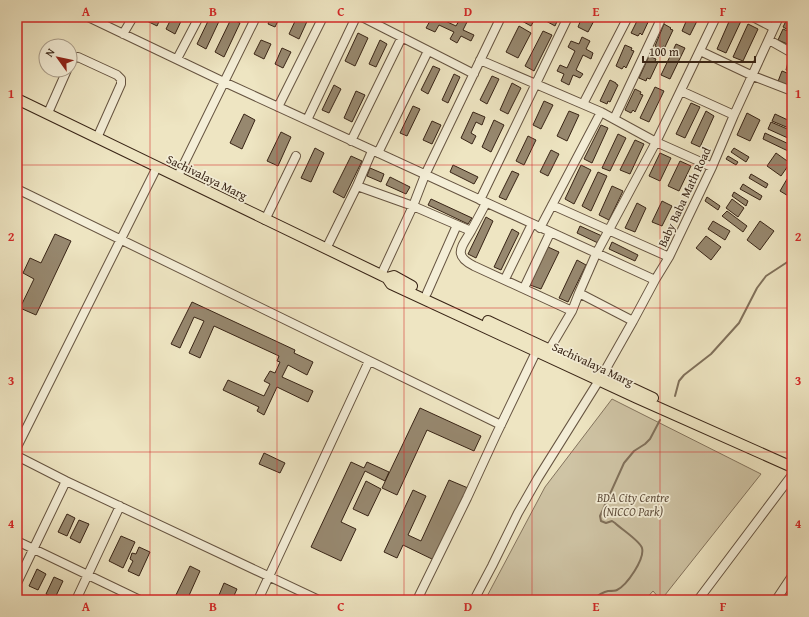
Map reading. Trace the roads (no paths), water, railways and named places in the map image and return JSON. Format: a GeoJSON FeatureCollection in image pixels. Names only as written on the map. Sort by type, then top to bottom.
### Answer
{"type":"FeatureCollection","features":[{"type":"Feature","properties":{"kind":"main road","name":"Sachivalaya Marg"},"geometry":{"type":"LineString","coordinates":[[17,99],[384,277],[391,284],[536,352],[601,377],[792,460]]}},
{"type":"Feature","properties":{"kind":"main road","name":"Sachivalaya Marg"},"geometry":{"type":"LineString","coordinates":[[384,277],[394,276],[549,350],[601,377],[792,467]]}},
{"type":"Feature","properties":{"kind":"street"},"geometry":{"type":"LineString","coordinates":[[88,17],[351,141],[655,280]]}},
{"type":"Feature","properties":{"kind":"street"},"geometry":{"type":"LineString","coordinates":[[123,34],[133,17]]}},
{"type":"Feature","properties":{"kind":"street"},"geometry":{"type":"LineString","coordinates":[[177,60],[199,17]]}},
{"type":"Feature","properties":{"kind":"street"},"geometry":{"type":"LineString","coordinates":[[178,176],[256,17]]}},
{"type":"Feature","properties":{"kind":"street"},"geometry":{"type":"LineString","coordinates":[[278,107],[323,17]]}},
{"type":"Feature","properties":{"kind":"street"},"geometry":{"type":"LineString","coordinates":[[307,120],[356,17]]}},
{"type":"Feature","properties":{"kind":"street"},"geometry":{"type":"LineString","coordinates":[[362,17],[474,74]]}},
{"type":"Feature","properties":{"kind":"street"},"geometry":{"type":"LineString","coordinates":[[568,17],[536,83],[460,255],[463,259],[474,266],[572,311]]}},
{"type":"Feature","properties":{"kind":"street"},"geometry":{"type":"LineString","coordinates":[[583,104],[628,17]]}},
{"type":"Feature","properties":{"kind":"street"},"geometry":{"type":"LineString","coordinates":[[614,119],[662,17]]}},
{"type":"Feature","properties":{"kind":"street"},"geometry":{"type":"LineString","coordinates":[[549,350],[572,311],[596,254],[656,142],[716,17]]}},
{"type":"Feature","properties":{"kind":"street"},"geometry":{"type":"LineString","coordinates":[[753,17],[774,28]]}},
{"type":"Feature","properties":{"kind":"street","name":"Baby Baba Math Road"},"geometry":{"type":"LineString","coordinates":[[474,600],[518,513],[568,429],[584,406],[669,257],[712,167],[779,17]]}},
{"type":"Feature","properties":{"kind":"street"},"geometry":{"type":"LineString","coordinates":[[384,277],[425,175],[474,74],[499,18]]}},
{"type":"Feature","properties":{"kind":"street"},"geometry":{"type":"LineString","coordinates":[[351,141],[402,37]]}},
{"type":"Feature","properties":{"kind":"street"},"geometry":{"type":"LineString","coordinates":[[769,40],[792,53]]}},
{"type":"Feature","properties":{"kind":"street"},"geometry":{"type":"LineString","coordinates":[[326,249],[357,186],[428,51]]}},
{"type":"Feature","properties":{"kind":"street"},"geometry":{"type":"LineString","coordinates":[[700,51],[753,76],[792,91]]}},
{"type":"Feature","properties":{"kind":"street"},"geometry":{"type":"LineString","coordinates":[[78,57],[117,75],[121,79],[121,84],[97,138]]}},
{"type":"Feature","properties":{"kind":"street"},"geometry":{"type":"LineString","coordinates":[[480,60],[601,112],[656,142],[712,167]]}},
{"type":"Feature","properties":{"kind":"street"},"geometry":{"type":"LineString","coordinates":[[48,113],[63,78]]}},
{"type":"Feature","properties":{"kind":"street"},"geometry":{"type":"LineString","coordinates":[[681,91],[734,115]]}},
{"type":"Feature","properties":{"kind":"street"},"geometry":{"type":"LineString","coordinates":[[540,228],[601,112]]}},
{"type":"Feature","properties":{"kind":"street"},"geometry":{"type":"LineString","coordinates":[[265,220],[296,156]]}},
{"type":"Feature","properties":{"kind":"street"},"geometry":{"type":"LineString","coordinates":[[17,448],[157,167]]}},
{"type":"Feature","properties":{"kind":"street"},"geometry":{"type":"LineString","coordinates":[[357,186],[413,206],[471,231]]}},
{"type":"Feature","properties":{"kind":"street"},"geometry":{"type":"LineString","coordinates":[[17,189],[501,425]]}},
{"type":"Feature","properties":{"kind":"street"},"geometry":{"type":"LineString","coordinates":[[552,206],[669,257]]}},
{"type":"Feature","properties":{"kind":"street"},"geometry":{"type":"LineString","coordinates":[[505,279],[532,224]]}},
{"type":"Feature","properties":{"kind":"street"},"geometry":{"type":"LineString","coordinates":[[428,293],[457,225]]}},
{"type":"Feature","properties":{"kind":"street"},"geometry":{"type":"LineString","coordinates":[[524,288],[550,232]]}},
{"type":"Feature","properties":{"kind":"street"},"geometry":{"type":"LineString","coordinates":[[579,293],[633,321]]}},
{"type":"Feature","properties":{"kind":"street"},"geometry":{"type":"LineString","coordinates":[[416,600],[467,498],[536,352]]}},
{"type":"Feature","properties":{"kind":"street"},"geometry":{"type":"LineString","coordinates":[[258,600],[369,361]]}},
{"type":"Feature","properties":{"kind":"street"},"geometry":{"type":"LineString","coordinates":[[17,456],[66,481],[319,600]]}},
{"type":"Feature","properties":{"kind":"street"},"geometry":{"type":"LineString","coordinates":[[698,600],[792,475]]}},
{"type":"Feature","properties":{"kind":"street"},"geometry":{"type":"LineString","coordinates":[[17,583],[66,481]]}},
{"type":"Feature","properties":{"kind":"street"},"geometry":{"type":"LineString","coordinates":[[76,600],[120,506]]}},
{"type":"Feature","properties":{"kind":"street"},"geometry":{"type":"LineString","coordinates":[[17,541],[140,600]]}},
{"type":"Feature","properties":{"kind":"street"},"geometry":{"type":"LineString","coordinates":[[776,600],[792,576]]}},
{"type":"Feature","properties":{"kind":"waterway"},"geometry":{"type":"LineString","coordinates":[[675,396],[679,381],[684,375],[711,354],[739,323],[757,288],[766,276],[792,259]]}},
{"type":"Feature","properties":{"kind":"waterway"},"geometry":{"type":"LineString","coordinates":[[592,600],[604,592],[616,590],[626,583],[641,558],[641,545],[612,521],[606,523],[601,521],[600,516],[624,463],[634,451],[650,439],[660,420]]}},
{"type":"Feature","properties":{"kind":"park label","name":"BDA City Centre (NICCO Park)"},"geometry":{"type":"Point","coordinates":[633,504]}}]}
